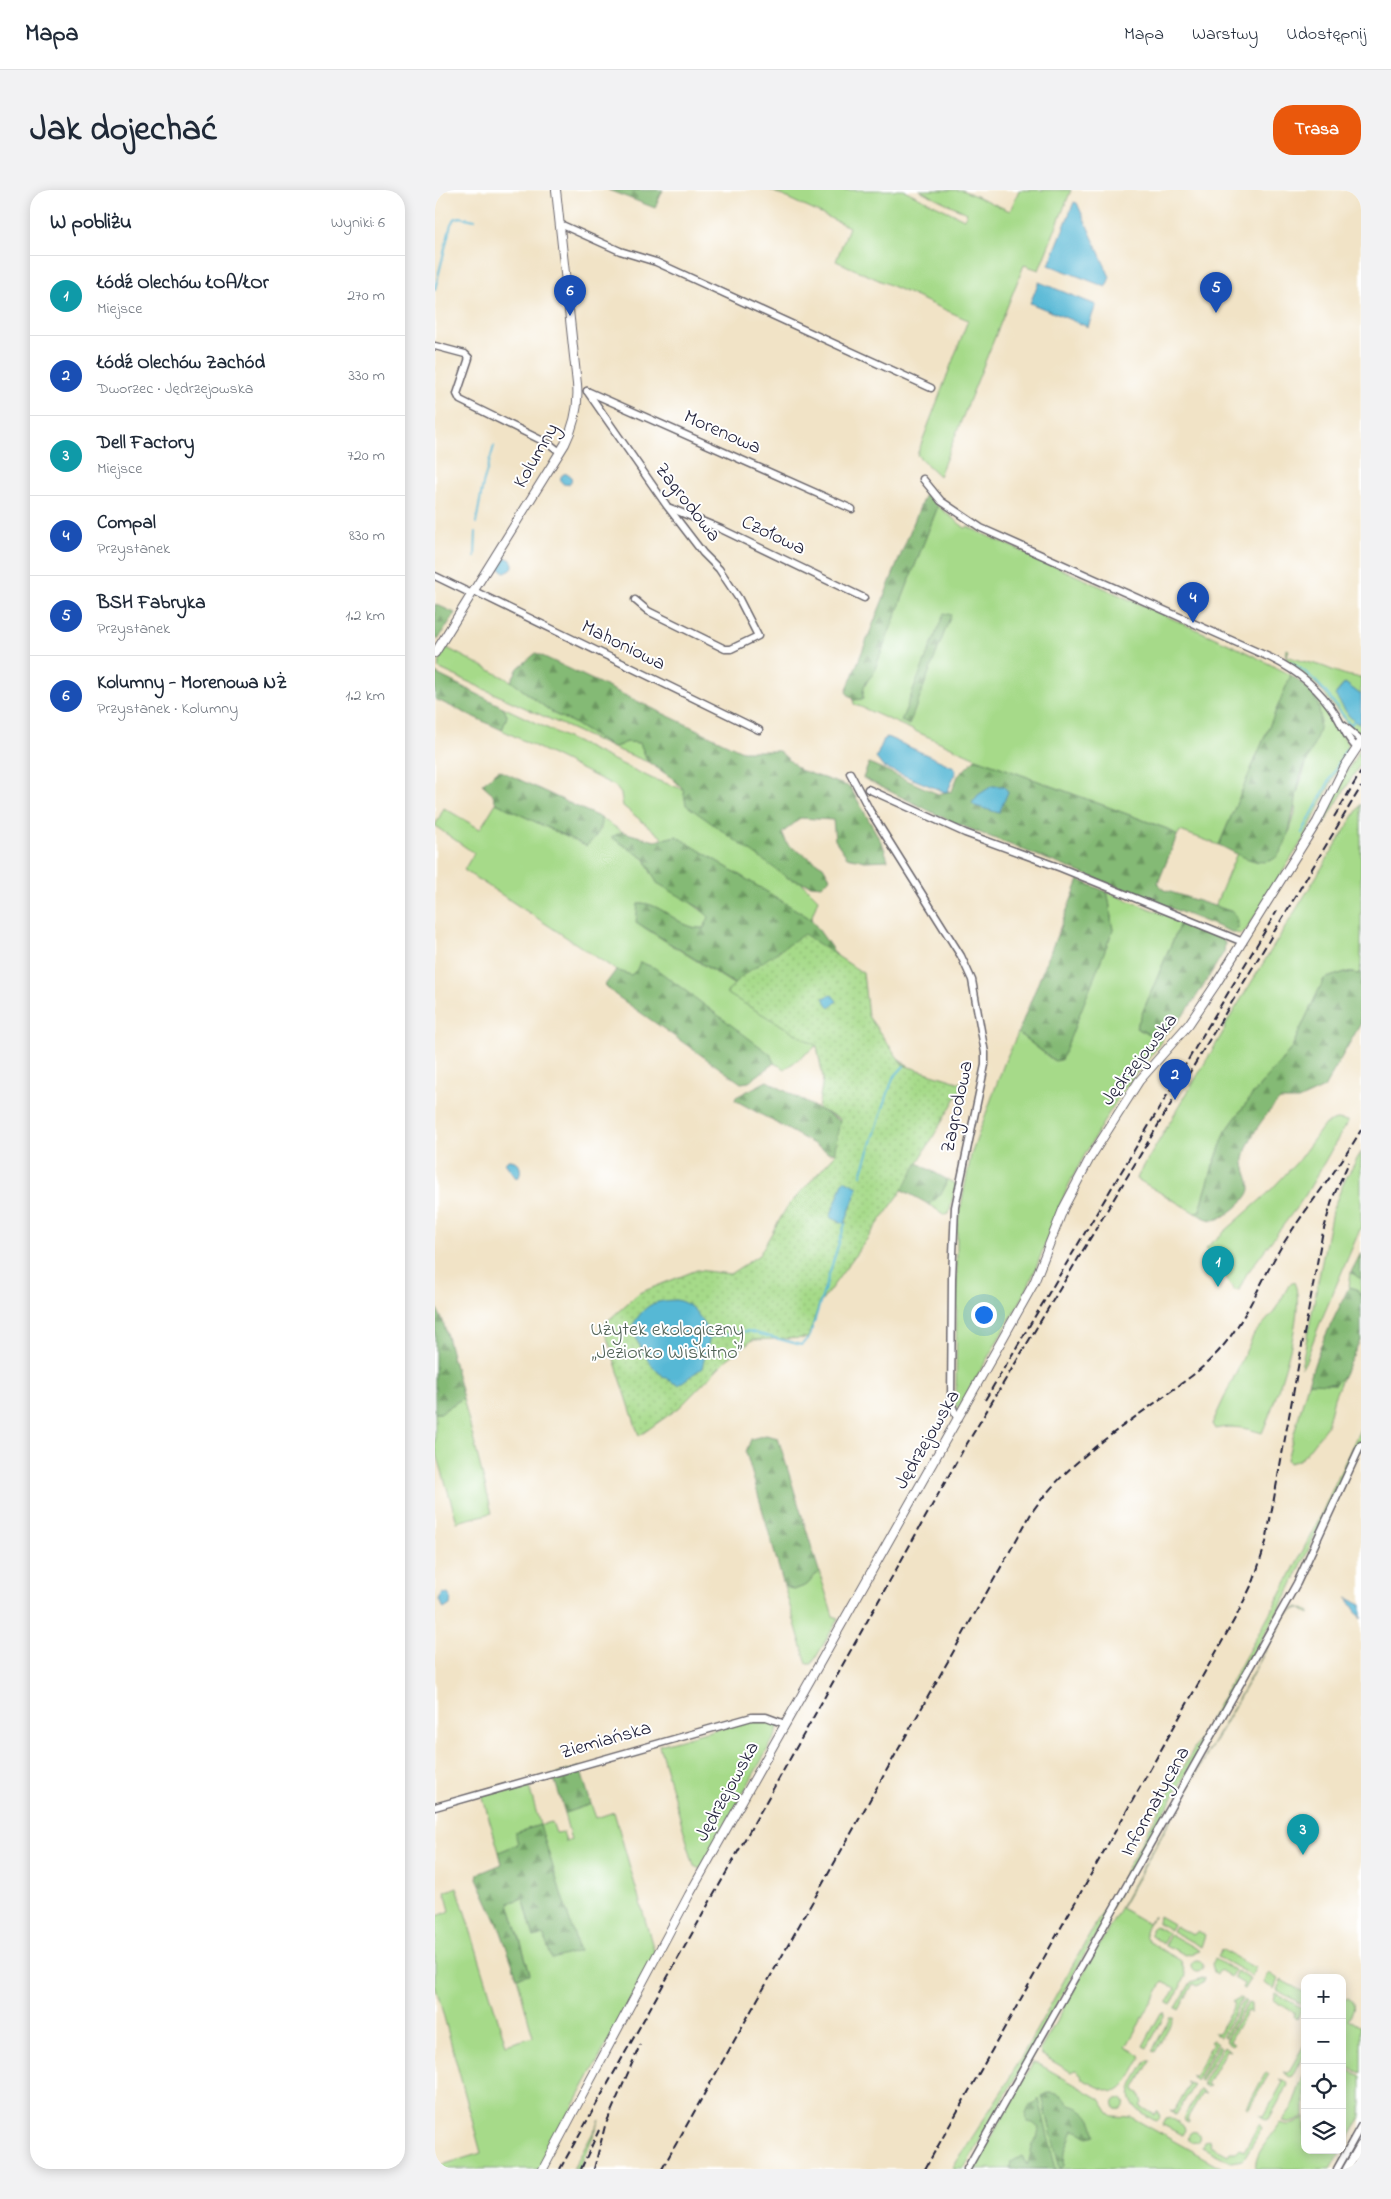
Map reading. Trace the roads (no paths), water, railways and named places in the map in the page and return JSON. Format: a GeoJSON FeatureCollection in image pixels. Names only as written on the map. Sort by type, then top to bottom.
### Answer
{"type":"FeatureCollection","features":[{"type":"Feature","properties":{"kind":"street","name":"Kolumny"},"geometry":{"type":"LineString","coordinates":[[435,653],[560,452],[573,426],[578,390],[556,190]]}},
{"type":"Feature","properties":{"kind":"street"},"geometry":{"type":"LineString","coordinates":[[560,224],[620,251],[656,262],[931,388]]}},
{"type":"Feature","properties":{"kind":"street"},"geometry":{"type":"LineString","coordinates":[[435,346],[467,355],[467,365],[457,394],[460,400],[551,444],[560,452]]}},
{"type":"Feature","properties":{"kind":"street","name":"Morenowa"},"geometry":{"type":"LineString","coordinates":[[578,390],[587,391],[852,509]]}},
{"type":"Feature","properties":{"kind":"street","name":"Zagrodowa"},"geometry":{"type":"LineString","coordinates":[[587,391],[667,506],[703,553],[719,569],[739,599],[758,636],[731,649],[725,649],[648,611],[635,600]]}},
{"type":"Feature","properties":{"kind":"street"},"geometry":{"type":"LineString","coordinates":[[923,479],[941,501],[981,528],[1286,666],[1311,684],[1328,703],[1347,737],[1360,743]]}},
{"type":"Feature","properties":{"kind":"street","name":"Czołowa"},"geometry":{"type":"LineString","coordinates":[[667,506],[864,598]]}},
{"type":"Feature","properties":{"kind":"street","name":"Mahoniowa"},"geometry":{"type":"LineString","coordinates":[[435,576],[473,592],[759,730]]}},
{"type":"Feature","properties":{"kind":"street","name":"Jędrzejowska"},"geometry":{"type":"LineString","coordinates":[[543,2169],[689,1895],[1035,1284],[1064,1207],[1090,1158],[1139,1081],[1197,1013],[1317,822],[1339,777],[1360,743]]}},
{"type":"Feature","properties":{"kind":"street","name":"Zagrodowa"},"geometry":{"type":"LineString","coordinates":[[850,773],[870,811],[961,956],[973,980],[985,1054],[985,1065],[963,1162],[953,1235],[951,1403],[958,1420]]}},
{"type":"Feature","properties":{"kind":"street"},"geometry":{"type":"LineString","coordinates":[[868,789],[965,833],[1061,868],[1243,942]]}},
{"type":"Feature","properties":{"kind":"street","name":"Informatyczna"},"geometry":{"type":"LineString","coordinates":[[967,2169],[1297,1583],[1361,1445]]}},
{"type":"Feature","properties":{"kind":"street","name":"Ziemiańska"},"geometry":{"type":"LineString","coordinates":[[435,1807],[752,1717],[766,1717],[785,1724]]}},
{"type":"Feature","properties":{"kind":"street"},"geometry":{"type":"LineString","coordinates":[[1337,2169],[1361,2126]]}},
{"type":"Feature","properties":{"kind":"street"},"geometry":{"type":"LineString","coordinates":[[1347,2169],[1361,2145]]}},
{"type":"Feature","properties":{"kind":"street"},"geometry":{"type":"LineString","coordinates":[[1357,2169],[1361,2162]]}},
{"type":"Feature","properties":{"kind":"water"},"geometry":{"type":"Polygon","coordinates":[[[1074,202],[1077,203],[1110,277],[1106,287],[1049,265],[1074,202]]]}},
{"type":"Feature","properties":{"kind":"water"},"geometry":{"type":"Polygon","coordinates":[[[1039,282],[1096,305],[1088,327],[1030,303],[1039,282]]]}},
{"type":"Feature","properties":{"kind":"water"},"geometry":{"type":"Polygon","coordinates":[[[566,473],[572,479],[566,485],[560,479],[566,473]]]}},
{"type":"Feature","properties":{"kind":"water"},"geometry":{"type":"Polygon","coordinates":[[[506,558],[511,560],[513,565],[511,570],[506,572],[501,570],[499,565],[501,560],[506,558]]]}},
{"type":"Feature","properties":{"kind":"water"},"geometry":{"type":"Polygon","coordinates":[[[1345,683],[1361,695],[1361,721],[1358,724],[1349,716],[1335,695],[1345,683]]]}},
{"type":"Feature","properties":{"kind":"water"},"geometry":{"type":"Polygon","coordinates":[[[887,737],[954,767],[956,771],[948,791],[945,792],[883,767],[876,758],[884,739],[887,737]]]}},
{"type":"Feature","properties":{"kind":"water"},"geometry":{"type":"Polygon","coordinates":[[[992,786],[1004,786],[1008,792],[999,813],[975,806],[972,803],[978,795],[992,786]]]}},
{"type":"Feature","properties":{"kind":"water"},"geometry":{"type":"Polygon","coordinates":[[[832,995],[837,1001],[830,1008],[823,998],[832,995]]]}},
{"type":"Feature","properties":{"kind":"water"},"geometry":{"type":"Polygon","coordinates":[[[508,1160],[515,1161],[519,1165],[519,1177],[516,1178],[505,1163],[508,1160]]]}},
{"type":"Feature","properties":{"kind":"water"},"geometry":{"type":"Polygon","coordinates":[[[844,1180],[858,1187],[845,1224],[830,1217],[844,1180]]]}},
{"type":"Feature","properties":{"kind":"water"},"geometry":{"type":"Polygon","coordinates":[[[676,1300],[683,1302],[693,1309],[701,1319],[710,1337],[702,1368],[678,1385],[661,1375],[654,1368],[639,1345],[632,1326],[645,1309],[655,1303],[676,1300]]]}},
{"type":"Feature","properties":{"kind":"water"},"geometry":{"type":"Polygon","coordinates":[[[443,1593],[448,1594],[451,1598],[450,1605],[444,1609],[440,1600],[443,1593]]]}},
{"type":"Feature","properties":{"kind":"water"},"geometry":{"type":"Polygon","coordinates":[[[1347,1598],[1361,1605],[1361,1619],[1347,1598]]]}},
{"type":"Feature","properties":{"kind":"waterway"},"geometry":{"type":"LineString","coordinates":[[435,289],[451,224],[454,219],[460,217],[475,220]]}},
{"type":"Feature","properties":{"kind":"waterway"},"geometry":{"type":"LineString","coordinates":[[476,523],[483,484],[494,446]]}},
{"type":"Feature","properties":{"kind":"waterway"},"geometry":{"type":"LineString","coordinates":[[475,557],[476,532]]}},
{"type":"Feature","properties":{"kind":"waterway"},"geometry":{"type":"LineString","coordinates":[[1292,663],[1317,683],[1350,725],[1354,721]]}},
{"type":"Feature","properties":{"kind":"waterway"},"geometry":{"type":"LineString","coordinates":[[1302,833],[1346,749]]}},
{"type":"Feature","properties":{"kind":"waterway"},"geometry":{"type":"LineString","coordinates":[[861,1175],[893,1078],[904,1066]]}},
{"type":"Feature","properties":{"kind":"waterway"},"geometry":{"type":"LineString","coordinates":[[709,1337],[748,1331],[801,1345],[809,1338],[845,1224]]}},
{"type":"Feature","properties":{"kind":"railway"},"geometry":{"type":"LineString","coordinates":[[1334,817],[1361,772]]}},
{"type":"Feature","properties":{"kind":"railway"},"geometry":{"type":"LineString","coordinates":[[560,2169],[962,1452],[1361,787]]}},
{"type":"Feature","properties":{"kind":"railway"},"geometry":{"type":"LineString","coordinates":[[985,1400],[1277,911]]}},
{"type":"Feature","properties":{"kind":"railway"},"geometry":{"type":"LineString","coordinates":[[662,2169],[1032,1512],[1059,1479],[1091,1451],[1192,1376],[1221,1348],[1249,1307],[1280,1249],[1342,1161],[1361,1130]]}},
{"type":"Feature","properties":{"kind":"railway"},"geometry":{"type":"LineString","coordinates":[[925,2169],[1237,1615],[1254,1580],[1266,1542],[1322,1236],[1333,1197],[1349,1162]]}},
{"type":"Feature","properties":{"kind":"railway"},"geometry":{"type":"LineString","coordinates":[[594,2169],[605,2126],[640,2045]]}},
{"type":"Feature","properties":{"kind":"railway"},"geometry":{"type":"LineString","coordinates":[[581,2169],[599,2130]]}},
{"type":"Feature","properties":{"kind":"place","name":"BSH Fabryka"},"geometry":{"type":"Point","coordinates":[1216,313]}},
{"type":"Feature","properties":{"kind":"place","name":"Kolumny - Morenowa NŻ"},"geometry":{"type":"Point","coordinates":[570,316]}},
{"type":"Feature","properties":{"kind":"place","name":"Compal"},"geometry":{"type":"Point","coordinates":[1193,623]}},
{"type":"Feature","properties":{"kind":"place","name":"Łódź Olechów Zachód"},"geometry":{"type":"Point","coordinates":[1175,1100]}},
{"type":"Feature","properties":{"kind":"place","name":"Łódź Olechów ŁOA/ŁOr"},"geometry":{"type":"Point","coordinates":[1218,1287]}},
{"type":"Feature","properties":{"kind":"place","name":"Dell Factory"},"geometry":{"type":"Point","coordinates":[1303,1855]}},
{"type":"Feature","properties":{"kind":"park label","name":"Użytek ekologiczny „Jeziorko Wiskitno”"},"geometry":{"type":"Point","coordinates":[667,1342]}}]}
